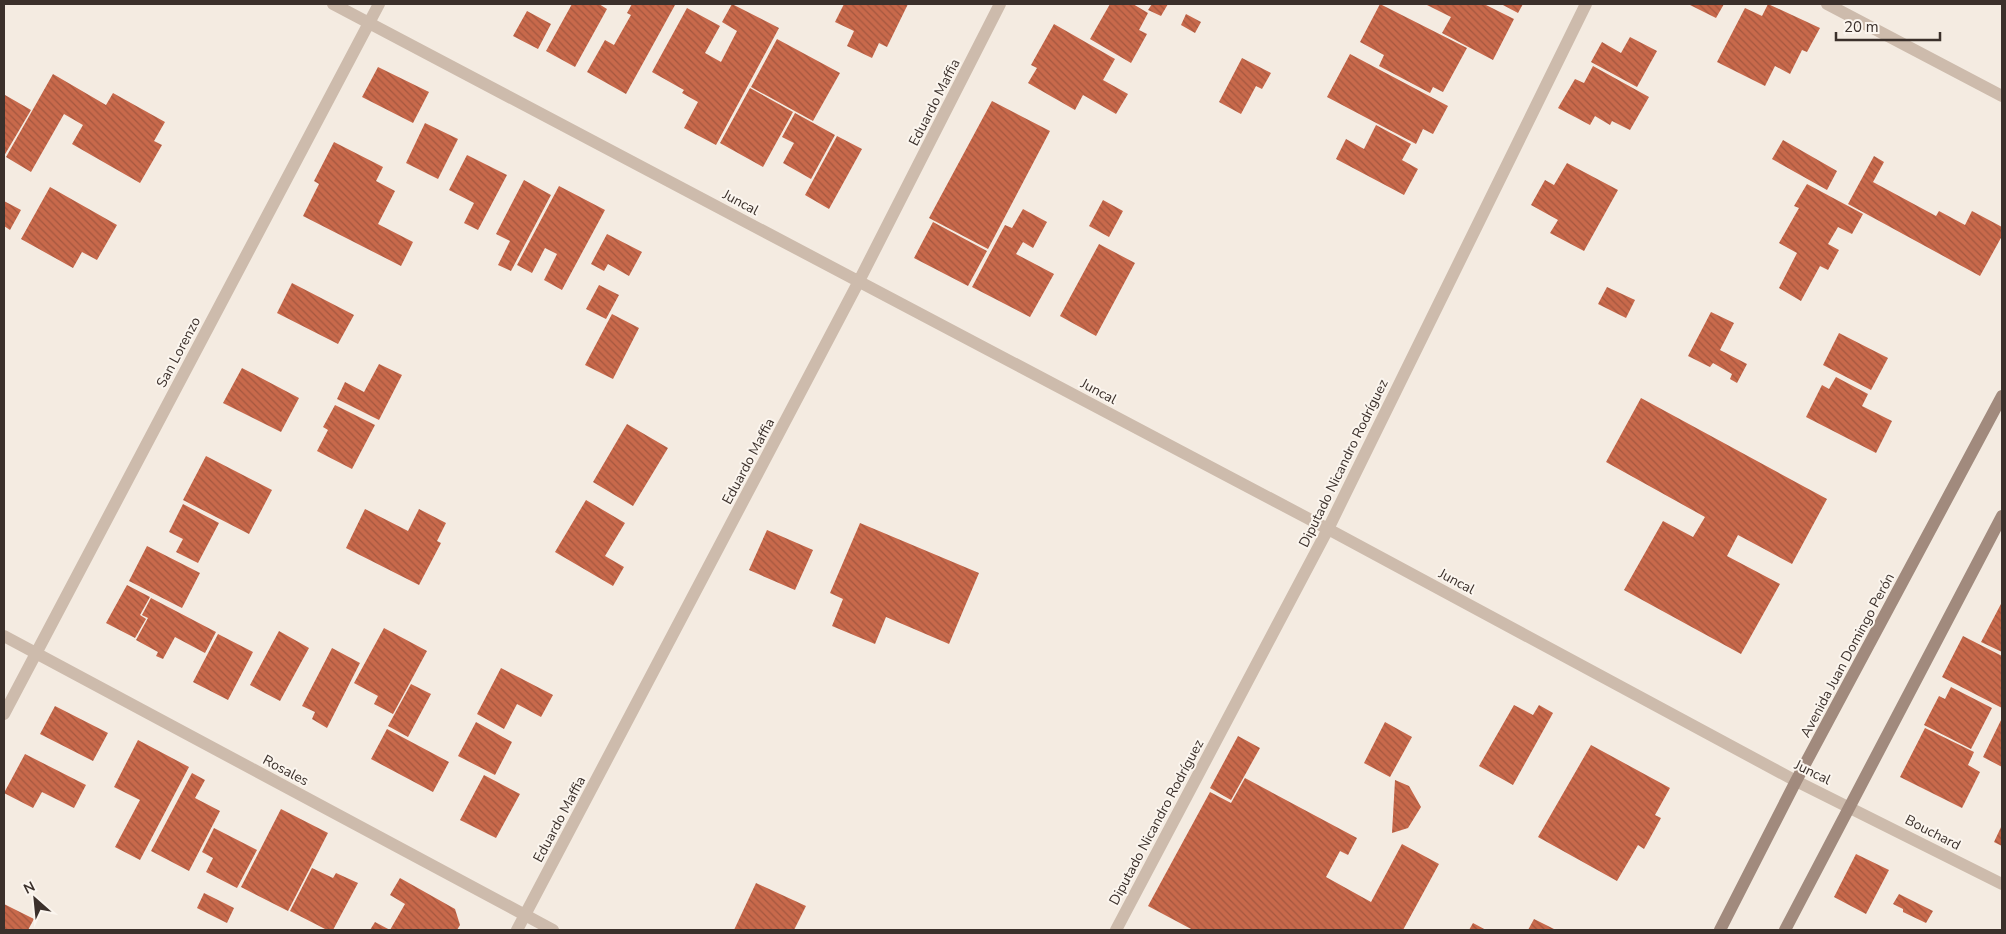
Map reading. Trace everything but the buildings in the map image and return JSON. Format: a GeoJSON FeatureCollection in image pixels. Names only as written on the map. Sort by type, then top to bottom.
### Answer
{"type":"FeatureCollection","features":[{"type":"Feature","properties":{"kind":"main road","name":"Avenida Juan Domingo Perón"},"geometry":{"type":"LineString","coordinates":[[1720,930],[1796,781],[2002,396]]}},
{"type":"Feature","properties":{"kind":"main road"},"geometry":{"type":"LineString","coordinates":[[1786,930],[2002,516]]}},
{"type":"Feature","properties":{"kind":"street","name":"Juncal"},"geometry":{"type":"LineString","coordinates":[[333,4],[1328,529],[1796,781],[1850,806]]}},
{"type":"Feature","properties":{"kind":"street","name":"San Lorenzo"},"geometry":{"type":"LineString","coordinates":[[4,714],[378,4]]}},
{"type":"Feature","properties":{"kind":"street","name":"Eduardo Maffia"},"geometry":{"type":"LineString","coordinates":[[518,930],[859,282],[1000,4]]}},
{"type":"Feature","properties":{"kind":"street","name":"Diputado Nicandro Rodríguez"},"geometry":{"type":"LineString","coordinates":[[1116,930],[1328,529],[1586,4]]}},
{"type":"Feature","properties":{"kind":"street"},"geometry":{"type":"LineString","coordinates":[[1827,4],[2002,96]]}},
{"type":"Feature","properties":{"kind":"street","name":"Rosales"},"geometry":{"type":"LineString","coordinates":[[4,636],[554,930]]}},
{"type":"Feature","properties":{"kind":"street","name":"Bouchard"},"geometry":{"type":"LineString","coordinates":[[1850,806],[2002,884]]}}]}
